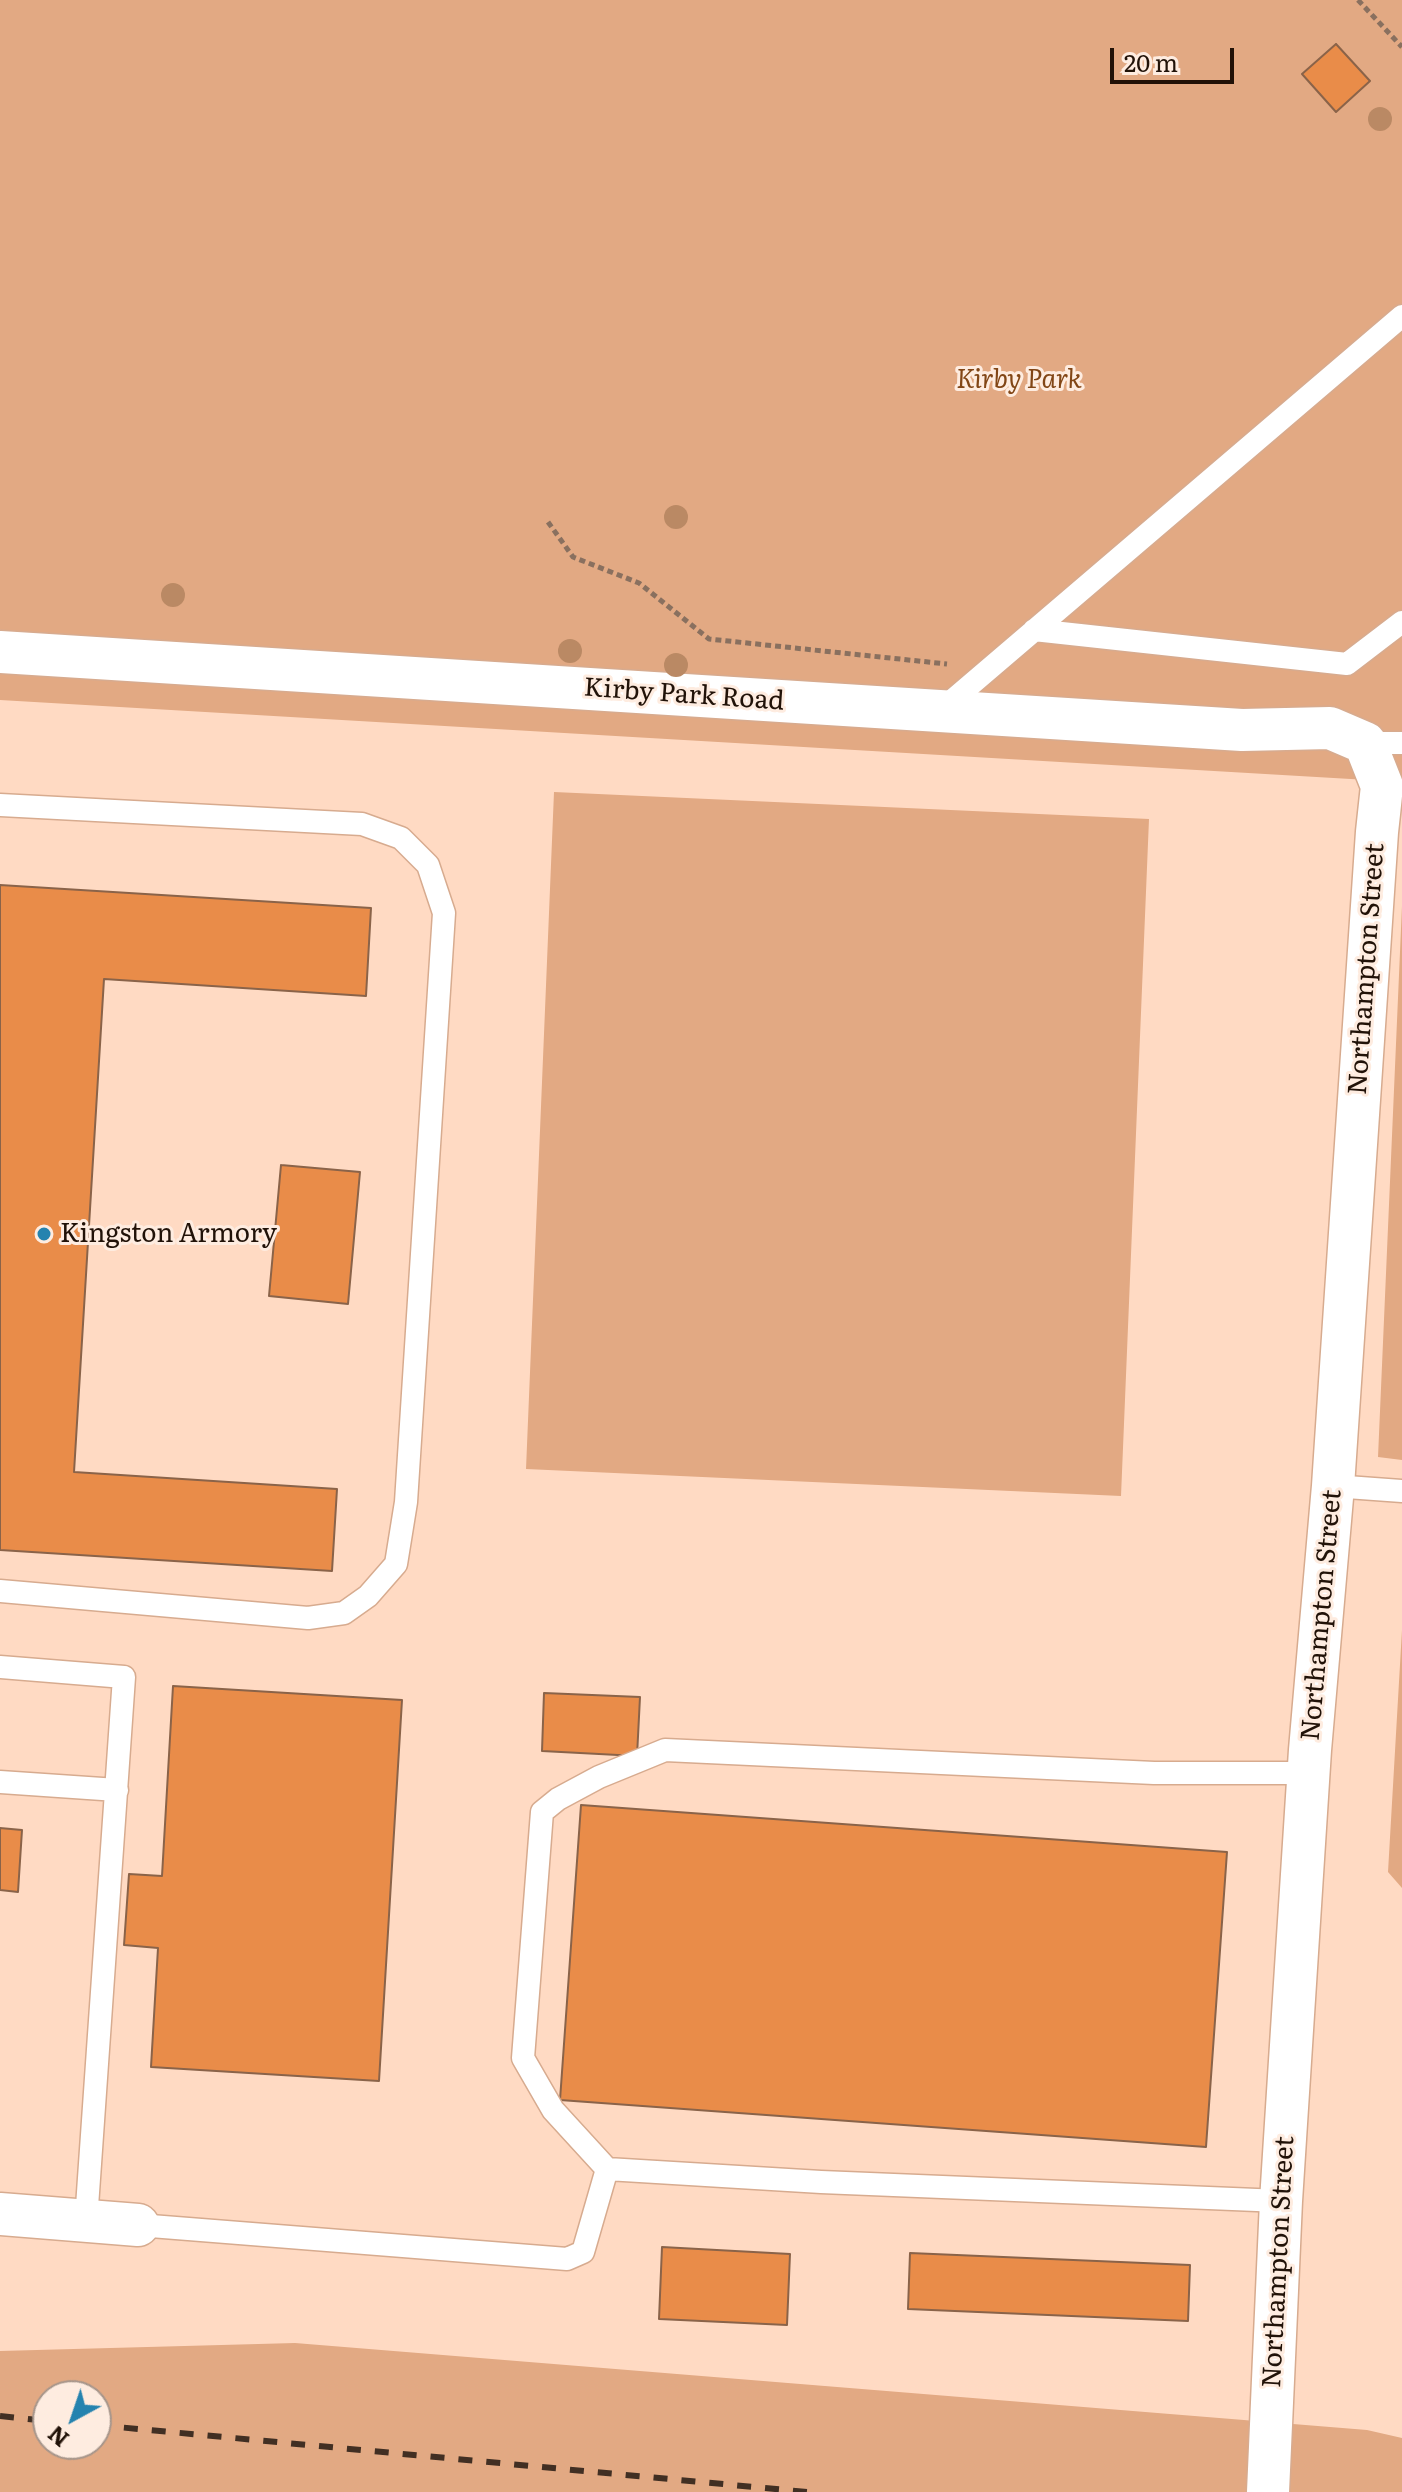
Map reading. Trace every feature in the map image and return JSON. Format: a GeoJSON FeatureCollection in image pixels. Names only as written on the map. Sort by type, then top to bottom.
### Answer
{"type":"FeatureCollection","features":[{"type":"Feature","properties":{"kind":"street","name":"Kirby Park Road"},"geometry":{"type":"LineString","coordinates":[[0,652],[955,698],[1242,730],[1330,728],[1383,743]]}},
{"type":"Feature","properties":{"kind":"street","name":"Northampton Street"},"geometry":{"type":"LineString","coordinates":[[1268,2492],[1281,2201],[1309,1773],[1333,1486],[1383,743]]}},
{"type":"Feature","properties":{"kind":"street"},"geometry":{"type":"LineString","coordinates":[[0,2214],[138,2225]]}},
{"type":"Feature","properties":{"kind":"lane"},"geometry":{"type":"LineString","coordinates":[[955,698],[1402,316]]}},
{"type":"Feature","properties":{"kind":"lane"},"geometry":{"type":"LineString","coordinates":[[1034,630],[1347,664],[1402,622]]}},
{"type":"Feature","properties":{"kind":"lane"},"geometry":{"type":"LineString","coordinates":[[0,805],[362,824],[401,838],[428,865],[444,913],[407,1486],[396,1564],[368,1596],[344,1613],[308,1618],[0,1591]]}},
{"type":"Feature","properties":{"kind":"lane"},"geometry":{"type":"LineString","coordinates":[[1333,1486],[1402,1491]]}},
{"type":"Feature","properties":{"kind":"lane"},"geometry":{"type":"LineString","coordinates":[[0,1667],[124,1677],[86,2221]]}},
{"type":"Feature","properties":{"kind":"lane"},"geometry":{"type":"LineString","coordinates":[[1281,2201],[821,2182],[607,2169],[553,2110],[523,2058],[542,1812],[558,1799],[599,1777],[665,1750],[1154,1773],[1309,1773]]}},
{"type":"Feature","properties":{"kind":"lane"},"geometry":{"type":"LineString","coordinates":[[0,1782],[117,1790]]}},
{"type":"Feature","properties":{"kind":"lane"},"geometry":{"type":"LineString","coordinates":[[138,2225],[567,2259],[583,2252],[607,2169]]}},
{"type":"Feature","properties":{"kind":"path"},"geometry":{"type":"LineString","coordinates":[[1358,0],[1402,47]]}},
{"type":"Feature","properties":{"kind":"path"},"geometry":{"type":"LineString","coordinates":[[548,522],[573,557],[639,583],[709,639],[956,665],[955,698]]}},
{"type":"Feature","properties":{"kind":"green space","name":"Kirby Park"},"geometry":{"type":"Polygon","coordinates":[[[0,0],[1402,0],[1402,782],[0,700],[0,0]]]}},
{"type":"Feature","properties":{"kind":"green space"},"geometry":{"type":"Polygon","coordinates":[[[554,792],[1149,819],[1121,1496],[526,1469],[554,792]]]}},
{"type":"Feature","properties":{"kind":"green space"},"geometry":{"type":"Polygon","coordinates":[[[1402,906],[1402,1460],[1378,1457],[1402,906]]]}},
{"type":"Feature","properties":{"kind":"green space"},"geometry":{"type":"Polygon","coordinates":[[[1402,1630],[1402,1888],[1388,1872],[1402,1630]]]}},
{"type":"Feature","properties":{"kind":"green space"},"geometry":{"type":"Polygon","coordinates":[[[295,2343],[1367,2430],[1402,2438],[1402,2492],[0,2492],[0,2351],[295,2343]]]}},
{"type":"Feature","properties":{"kind":"building"},"geometry":{"type":"Polygon","coordinates":[[[1336,44],[1370,81],[1336,112],[1302,74],[1336,44]]]}},
{"type":"Feature","properties":{"kind":"building","name":"Kingston Armory"},"geometry":{"type":"Polygon","coordinates":[[[0,885],[371,908],[366,996],[104,979],[74,1472],[337,1489],[332,1571],[0,1550],[0,885]]]}},
{"type":"Feature","properties":{"kind":"building"},"geometry":{"type":"Polygon","coordinates":[[[281,1165],[360,1172],[348,1304],[269,1296],[281,1165]]]}},
{"type":"Feature","properties":{"kind":"building"},"geometry":{"type":"Polygon","coordinates":[[[173,1686],[402,1700],[379,2081],[151,2067],[158,1948],[124,1945],[129,1874],[162,1876],[173,1686]]]}},
{"type":"Feature","properties":{"kind":"building"},"geometry":{"type":"Polygon","coordinates":[[[544,1693],[640,1697],[637,1756],[542,1751],[544,1693]]]}},
{"type":"Feature","properties":{"kind":"building"},"geometry":{"type":"Polygon","coordinates":[[[581,1805],[1227,1852],[1206,2147],[560,2100],[581,1805]]]}},
{"type":"Feature","properties":{"kind":"building"},"geometry":{"type":"Polygon","coordinates":[[[0,1828],[22,1830],[18,1892],[0,1890],[0,1828]]]}},
{"type":"Feature","properties":{"kind":"building"},"geometry":{"type":"Polygon","coordinates":[[[662,2247],[790,2254],[787,2325],[659,2319],[662,2247]]]}},
{"type":"Feature","properties":{"kind":"building"},"geometry":{"type":"Polygon","coordinates":[[[910,2253],[1190,2265],[1188,2321],[908,2309],[910,2253]]]}},
{"type":"Feature","properties":{"kind":"railway"},"geometry":{"type":"LineString","coordinates":[[0,2416],[32,2419]]}},
{"type":"Feature","properties":{"kind":"railway"},"geometry":{"type":"LineString","coordinates":[[112,2427],[807,2492]]}},
{"type":"Feature","properties":{"kind":"place","name":"Kingston Armory"},"geometry":{"type":"Point","coordinates":[44,1234]}}]}
